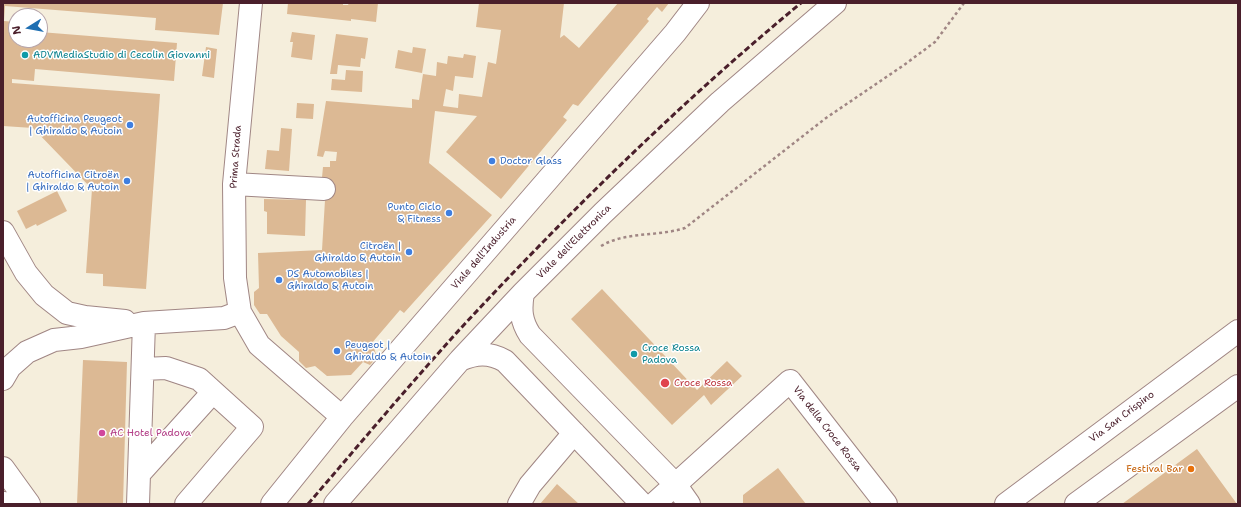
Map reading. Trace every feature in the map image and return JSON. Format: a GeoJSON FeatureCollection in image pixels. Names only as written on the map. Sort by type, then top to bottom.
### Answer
{"type":"FeatureCollection","features":[{"type":"Feature","properties":{"kind":"street","name":"Prima Strada"},"geometry":{"type":"LineString","coordinates":[[251,3],[234,184],[235,278],[240,312],[259,345],[342,417]]}},
{"type":"Feature","properties":{"kind":"street","name":"Viale dell'Industria"},"geometry":{"type":"LineString","coordinates":[[272,504],[342,417],[665,44],[698,3]]}},
{"type":"Feature","properties":{"kind":"street","name":"Viale dell'Elettronica"},"geometry":{"type":"LineString","coordinates":[[335,504],[460,360],[523,293],[603,213],[720,102],[835,3]]}},
{"type":"Feature","properties":{"kind":"street"},"geometry":{"type":"LineString","coordinates":[[234,184],[324,189]]}},
{"type":"Feature","properties":{"kind":"street"},"geometry":{"type":"LineString","coordinates":[[3,232],[26,273],[44,295],[67,313],[86,317],[144,323]]}},
{"type":"Feature","properties":{"kind":"street"},"geometry":{"type":"LineString","coordinates":[[523,293],[520,312],[521,319],[530,335],[675,484],[689,504]]}},
{"type":"Feature","properties":{"kind":"street"},"geometry":{"type":"LineString","coordinates":[[3,379],[10,367],[27,352],[54,340],[81,337],[144,323],[224,318],[240,312]]}},
{"type":"Feature","properties":{"kind":"street"},"geometry":{"type":"LineString","coordinates":[[138,504],[144,323]]}},
{"type":"Feature","properties":{"kind":"street","name":"Via San Crispino"},"geometry":{"type":"LineString","coordinates":[[1006,504],[1238,331]]}},
{"type":"Feature","properties":{"kind":"street"},"geometry":{"type":"LineString","coordinates":[[460,360],[470,356],[482,354],[497,356],[505,361],[642,504]]}},
{"type":"Feature","properties":{"kind":"street"},"geometry":{"type":"LineString","coordinates":[[143,369],[166,368],[198,379],[252,427],[186,504]]}},
{"type":"Feature","properties":{"kind":"street","name":"Via della Croce Rossa"},"geometry":{"type":"LineString","coordinates":[[654,504],[790,381],[886,504]]}},
{"type":"Feature","properties":{"kind":"street"},"geometry":{"type":"LineString","coordinates":[[1076,504],[1238,386]]}},
{"type":"Feature","properties":{"kind":"street"},"geometry":{"type":"LineString","coordinates":[[140,473],[213,392]]}},
{"type":"Feature","properties":{"kind":"street"},"geometry":{"type":"LineString","coordinates":[[540,494],[578,438]]}},
{"type":"Feature","properties":{"kind":"street"},"geometry":{"type":"LineString","coordinates":[[519,504],[530,484],[578,438]]}},
{"type":"Feature","properties":{"kind":"street"},"geometry":{"type":"LineString","coordinates":[[3,468],[29,504]]}},
{"type":"Feature","properties":{"kind":"street"},"geometry":{"type":"LineString","coordinates":[[3,503],[12,504]]}},
{"type":"Feature","properties":{"kind":"path"},"geometry":{"type":"LineString","coordinates":[[595,250],[614,239],[674,232],[685,228],[826,118],[935,42],[964,3]]}},
{"type":"Feature","properties":{"kind":"building"},"geometry":{"type":"Polygon","coordinates":[[[3,3],[223,3],[219,35],[155,30],[156,18],[48,9],[48,8],[5,6],[4,21],[8,21],[8,48],[48,48],[48,33],[177,43],[174,81],[35,69],[34,81],[12,79],[12,83],[160,94],[146,289],[103,286],[103,274],[86,273],[92,189],[33,128],[3,126],[3,3]]]}},
{"type":"Feature","properties":{"kind":"building"},"geometry":{"type":"Polygon","coordinates":[[[288,3],[343,3],[343,5],[348,5],[349,3],[378,3],[376,22],[351,19],[351,21],[287,14],[288,3]]]}},
{"type":"Feature","properties":{"kind":"building"},"geometry":{"type":"Polygon","coordinates":[[[479,3],[564,3],[560,38],[564,35],[579,48],[618,3],[669,3],[662,12],[657,7],[647,19],[649,21],[578,106],[573,104],[563,117],[567,120],[501,199],[446,152],[477,116],[435,111],[429,163],[492,215],[404,313],[400,310],[371,344],[377,357],[370,365],[363,362],[351,375],[327,376],[315,366],[306,368],[299,361],[299,352],[281,336],[267,314],[260,314],[254,305],[254,292],[259,288],[258,253],[322,250],[325,200],[328,200],[328,192],[321,188],[323,167],[330,167],[330,161],[336,161],[337,152],[325,151],[323,157],[317,156],[326,101],[412,108],[412,99],[419,100],[423,74],[436,76],[437,62],[447,64],[448,56],[463,58],[464,54],[476,56],[473,78],[455,76],[453,91],[446,89],[443,106],[458,108],[459,94],[482,97],[488,62],[496,64],[501,30],[476,27],[479,3]]]}},
{"type":"Feature","properties":{"kind":"building"},"geometry":{"type":"Polygon","coordinates":[[[292,32],[315,35],[312,60],[291,57],[293,42],[290,42],[292,32]]]}},
{"type":"Feature","properties":{"kind":"building"},"geometry":{"type":"Polygon","coordinates":[[[336,34],[368,38],[365,59],[361,58],[360,67],[338,65],[337,74],[330,74],[336,34]]]}},
{"type":"Feature","properties":{"kind":"building"},"geometry":{"type":"Polygon","coordinates":[[[206,47],[217,49],[214,78],[202,76],[206,47]]]}},
{"type":"Feature","properties":{"kind":"building"},"geometry":{"type":"Polygon","coordinates":[[[413,47],[426,49],[422,73],[395,68],[398,50],[412,53],[413,47]]]}},
{"type":"Feature","properties":{"kind":"building"},"geometry":{"type":"Polygon","coordinates":[[[346,70],[363,71],[362,92],[331,90],[332,79],[345,80],[346,70]]]}},
{"type":"Feature","properties":{"kind":"building"},"geometry":{"type":"Polygon","coordinates":[[[297,103],[314,104],[313,119],[296,118],[297,103]]]}},
{"type":"Feature","properties":{"kind":"building"},"geometry":{"type":"Polygon","coordinates":[[[281,128],[292,129],[289,171],[265,169],[267,150],[279,151],[281,128]]]}},
{"type":"Feature","properties":{"kind":"building"},"geometry":{"type":"Polygon","coordinates":[[[57,191],[67,211],[37,226],[36,224],[26,229],[17,211],[57,191]]]}},
{"type":"Feature","properties":{"kind":"building"},"geometry":{"type":"Polygon","coordinates":[[[264,199],[306,200],[305,236],[267,234],[267,212],[264,211],[264,199]]]}},
{"type":"Feature","properties":{"kind":"building","name":"Croce Rossa Padova"},"geometry":{"type":"Polygon","coordinates":[[[602,289],[697,390],[727,361],[742,376],[711,405],[704,395],[672,425],[571,319],[602,289]]]}},
{"type":"Feature","properties":{"kind":"building","name":"AC Hotel Padova"},"geometry":{"type":"Polygon","coordinates":[[[83,360],[127,362],[123,504],[77,504],[83,360]]]}},
{"type":"Feature","properties":{"kind":"building"},"geometry":{"type":"Polygon","coordinates":[[[1197,449],[1237,504],[1122,504],[1197,449]]]}},
{"type":"Feature","properties":{"kind":"building"},"geometry":{"type":"Polygon","coordinates":[[[778,468],[806,504],[743,504],[743,495],[778,468]]]}},
{"type":"Feature","properties":{"kind":"building"},"geometry":{"type":"Polygon","coordinates":[[[557,484],[579,504],[540,504],[557,484]]]}},
{"type":"Feature","properties":{"kind":"railway"},"geometry":{"type":"LineString","coordinates":[[308,504],[461,328],[542,243],[668,119],[801,3]]}},
{"type":"Feature","properties":{"kind":"place","name":"ADVMediaStudio di Cecolin Giovanni"},"geometry":{"type":"Point","coordinates":[25,55]}},
{"type":"Feature","properties":{"kind":"place","name":"Autofficina Peugeot | Ghiraldo & Autoin"},"geometry":{"type":"Point","coordinates":[130,125]}},
{"type":"Feature","properties":{"kind":"place","name":"Doctor Glass"},"geometry":{"type":"Point","coordinates":[492,161]}},
{"type":"Feature","properties":{"kind":"place","name":"Autofficina Citroën | Ghiraldo & Autoin"},"geometry":{"type":"Point","coordinates":[127,181]}},
{"type":"Feature","properties":{"kind":"place","name":"Punto Ciclo & Fitness"},"geometry":{"type":"Point","coordinates":[449,213]}},
{"type":"Feature","properties":{"kind":"place","name":"Citroën | Ghiraldo & Autoin"},"geometry":{"type":"Point","coordinates":[409,252]}},
{"type":"Feature","properties":{"kind":"place","name":"DS Automobiles | Ghiraldo & Autoin"},"geometry":{"type":"Point","coordinates":[279,280]}},
{"type":"Feature","properties":{"kind":"place","name":"Peugeot | Ghiraldo & Autoin"},"geometry":{"type":"Point","coordinates":[337,351]}},
{"type":"Feature","properties":{"kind":"place","name":"Croce Rossa Padova"},"geometry":{"type":"Point","coordinates":[634,354]}},
{"type":"Feature","properties":{"kind":"place","name":"Croce Rossa"},"geometry":{"type":"Point","coordinates":[665,383]}},
{"type":"Feature","properties":{"kind":"place","name":"AC Hotel Padova"},"geometry":{"type":"Point","coordinates":[102,433]}},
{"type":"Feature","properties":{"kind":"place","name":"Festival Bar"},"geometry":{"type":"Point","coordinates":[1191,469]}}]}
